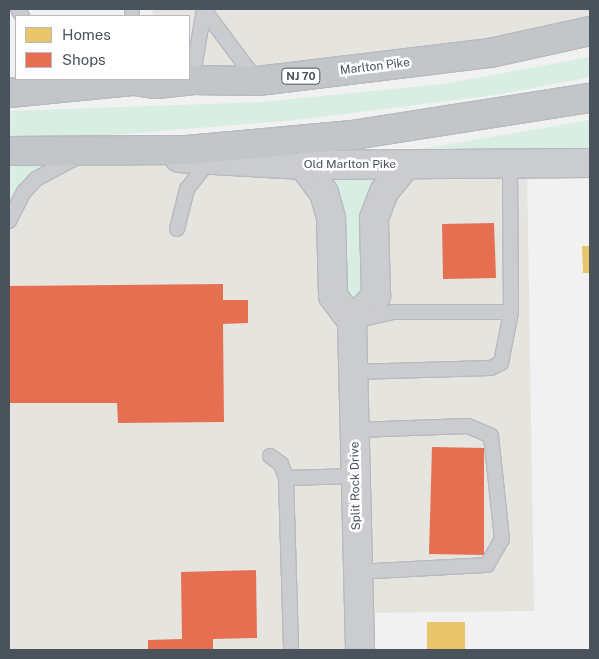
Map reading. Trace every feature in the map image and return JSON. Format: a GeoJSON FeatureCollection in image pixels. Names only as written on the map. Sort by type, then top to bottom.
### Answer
{"type":"FeatureCollection","features":[{"type":"Feature","properties":{"kind":"highway","name":"Marlton Pike"},"geometry":{"type":"LineString","coordinates":[[22,88],[134,80],[156,84],[192,80],[258,81],[490,52],[590,31]]}},
{"type":"Feature","properties":{"kind":"highway"},"geometry":{"type":"LineString","coordinates":[[9,151],[100,152],[232,146],[353,135],[590,98]]}},
{"type":"Feature","properties":{"kind":"street","name":"Old Marlton Pike"},"geometry":{"type":"LineString","coordinates":[[100,152],[208,161],[304,165],[590,163]]}},
{"type":"Feature","properties":{"kind":"street"},"geometry":{"type":"LineString","coordinates":[[304,165],[324,193],[331,218],[333,296],[352,321],[376,296],[374,218],[384,192],[406,164]]}},
{"type":"Feature","properties":{"kind":"street","name":"Split Rock Drive"},"geometry":{"type":"LineString","coordinates":[[352,321],[360,650]]}},
{"type":"Feature","properties":{"kind":"lane"},"geometry":{"type":"LineString","coordinates":[[192,80],[204,10],[258,81]]}},
{"type":"Feature","properties":{"kind":"lane"},"geometry":{"type":"LineString","coordinates":[[177,229],[186,189],[208,161],[232,146]]}},
{"type":"Feature","properties":{"kind":"lane"},"geometry":{"type":"LineString","coordinates":[[9,221],[24,192],[36,179],[100,152]]}},
{"type":"Feature","properties":{"kind":"lane"},"geometry":{"type":"LineString","coordinates":[[353,372],[491,368],[501,362],[511,312],[510,164]]}},
{"type":"Feature","properties":{"kind":"lane"},"geometry":{"type":"LineString","coordinates":[[352,321],[393,312],[511,312]]}},
{"type":"Feature","properties":{"kind":"lane"},"geometry":{"type":"LineString","coordinates":[[355,430],[468,426],[491,436],[502,539],[487,565],[358,572]]}},
{"type":"Feature","properties":{"kind":"lane"},"geometry":{"type":"LineString","coordinates":[[270,456],[281,464],[286,478],[290,650]]}},
{"type":"Feature","properties":{"kind":"lane"},"geometry":{"type":"LineString","coordinates":[[286,478],[356,476]]}},
{"type":"Feature","properties":{"kind":"shaded area"},"geometry":{"type":"Polygon","coordinates":[[[152,9],[590,9],[590,31],[190,79],[190,15],[153,15],[152,9]]]}},
{"type":"Feature","properties":{"kind":"shaded area"},"geometry":{"type":"Polygon","coordinates":[[[9,151],[303,165],[374,218],[406,165],[527,164],[534,611],[360,613],[360,650],[9,650],[9,151]]]}},
{"type":"Feature","properties":{"kind":"green space"},"geometry":{"type":"Polygon","coordinates":[[[590,57],[590,77],[496,95],[296,120],[76,138],[9,138],[9,111],[261,102],[443,84],[590,57]]]}},
{"type":"Feature","properties":{"kind":"green space"},"geometry":{"type":"Polygon","coordinates":[[[590,120],[590,153],[414,150],[590,120]]]}},
{"type":"Feature","properties":{"kind":"green space"},"geometry":{"type":"Polygon","coordinates":[[[9,151],[89,152],[36,179],[9,221],[9,151]]]}},
{"type":"Feature","properties":{"kind":"green space"},"geometry":{"type":"Polygon","coordinates":[[[303,165],[406,165],[384,192],[376,296],[352,321],[331,218],[303,165]]]}},
{"type":"Feature","properties":{"kind":"building: Homes"},"geometry":{"type":"Polygon","coordinates":[[[582,246],[590,246],[590,273],[583,273],[582,246]]]}},
{"type":"Feature","properties":{"kind":"building: Homes"},"geometry":{"type":"Polygon","coordinates":[[[427,622],[465,622],[465,650],[427,650],[427,622]]]}},
{"type":"Feature","properties":{"kind":"building: Shops"},"geometry":{"type":"Polygon","coordinates":[[[494,223],[496,278],[443,279],[442,224],[494,223]]]}},
{"type":"Feature","properties":{"kind":"building: Shops"},"geometry":{"type":"Polygon","coordinates":[[[223,284],[223,300],[248,300],[248,323],[223,324],[224,422],[118,423],[117,403],[9,403],[9,286],[223,284]]]}},
{"type":"Feature","properties":{"kind":"building: Shops"},"geometry":{"type":"Polygon","coordinates":[[[432,447],[484,448],[484,555],[429,554],[432,447]]]}},
{"type":"Feature","properties":{"kind":"building: Shops"},"geometry":{"type":"Polygon","coordinates":[[[256,570],[257,638],[213,639],[213,650],[148,650],[148,640],[182,639],[181,572],[256,570]]]}}]}
